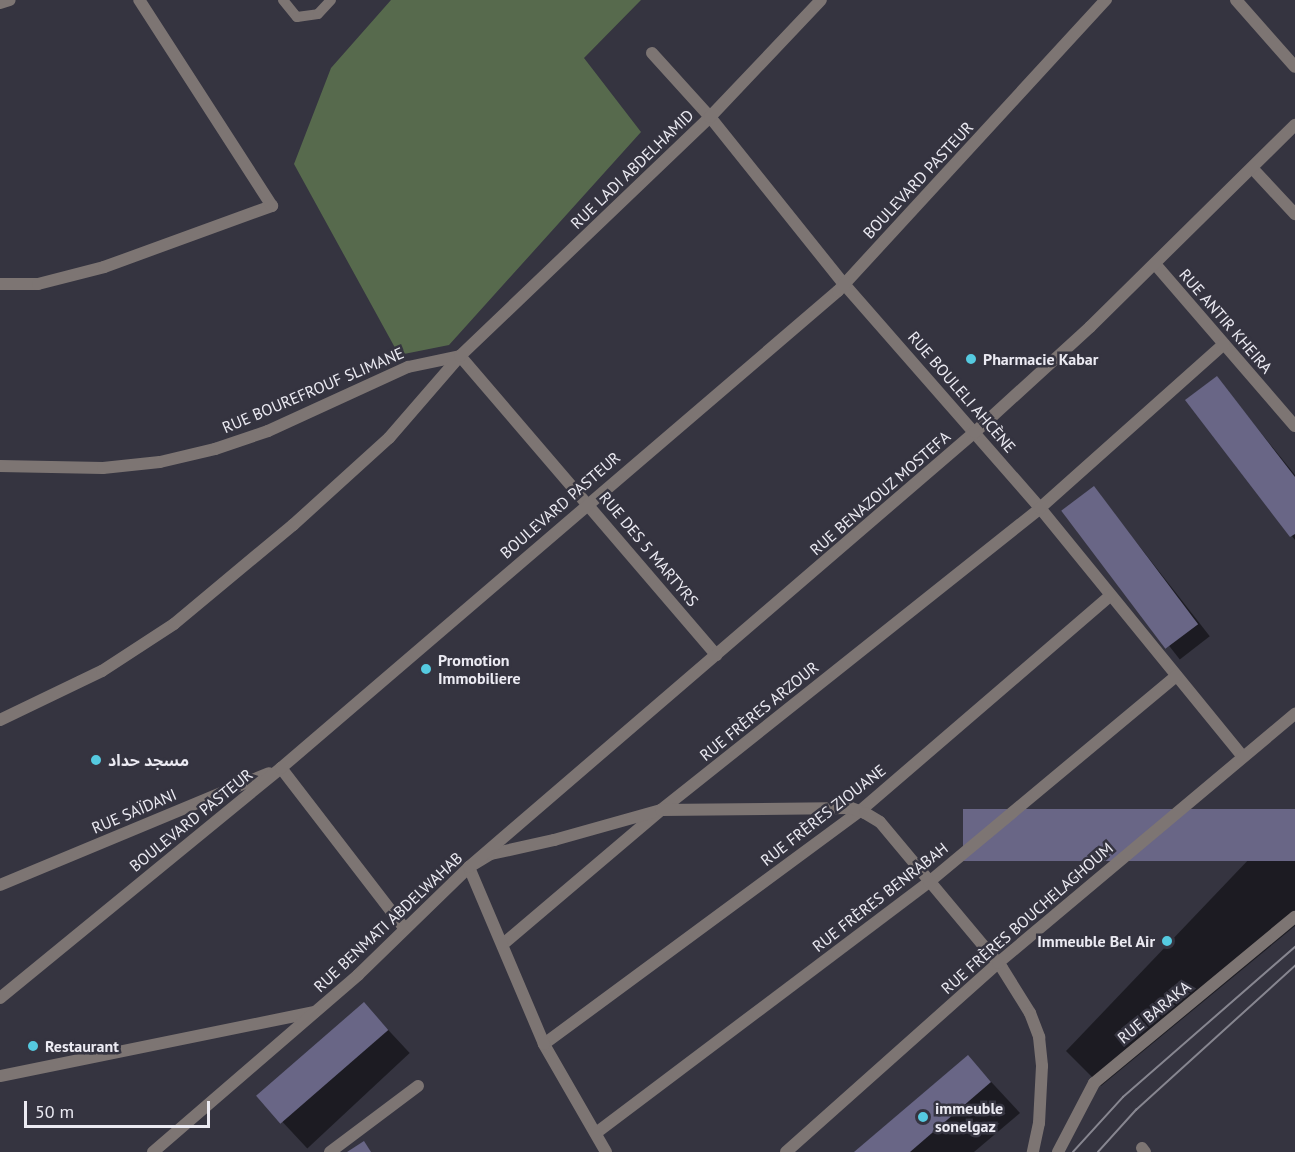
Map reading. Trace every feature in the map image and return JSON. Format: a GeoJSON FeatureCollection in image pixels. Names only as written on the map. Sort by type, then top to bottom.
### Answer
{"type":"FeatureCollection","features":[{"type":"Feature","properties":{"kind":"street"},"geometry":{"type":"LineString","coordinates":[[0,3],[10,0]]}},
{"type":"Feature","properties":{"kind":"street"},"geometry":{"type":"LineString","coordinates":[[0,284],[38,284],[104,267],[272,206],[139,0]]}},
{"type":"Feature","properties":{"kind":"street","name":"RUE LADI ABDELHAMID"},"geometry":{"type":"LineString","coordinates":[[0,720],[102,671],[174,624],[293,525],[389,438],[460,356],[710,117],[821,0]]}},
{"type":"Feature","properties":{"kind":"street","name":"BOULEVARD PASTEUR"},"geometry":{"type":"LineString","coordinates":[[0,998],[281,768],[844,284],[1106,0]]}},
{"type":"Feature","properties":{"kind":"street"},"geometry":{"type":"LineString","coordinates":[[1236,0],[1295,67]]}},
{"type":"Feature","properties":{"kind":"street","name":"RUE BOULELI AHCÈNE"},"geometry":{"type":"LineString","coordinates":[[652,54],[710,117],[844,284],[1040,508],[1242,756]]}},
{"type":"Feature","properties":{"kind":"street","name":"RUE BENAZOUZ MOSTEFA"},"geometry":{"type":"LineString","coordinates":[[469,867],[975,432],[1155,264],[1295,126]]}},
{"type":"Feature","properties":{"kind":"street"},"geometry":{"type":"LineString","coordinates":[[1253,169],[1295,214]]}},
{"type":"Feature","properties":{"kind":"street","name":"RUE ANTIR KHEIRA"},"geometry":{"type":"LineString","coordinates":[[1155,264],[1295,426]]}},
{"type":"Feature","properties":{"kind":"street","name":"RUE FRÈRES ARZOUR"},"geometry":{"type":"LineString","coordinates":[[502,944],[661,810],[1040,508],[1224,344]]}},
{"type":"Feature","properties":{"kind":"street","name":"RUE BOUREFROUF SLIMANE"},"geometry":{"type":"LineString","coordinates":[[0,466],[34,469],[104,468],[160,462],[215,449],[268,431],[401,370],[424,362],[460,356]]}},
{"type":"Feature","properties":{"kind":"street","name":"RUE DES 5 MARTYRS"},"geometry":{"type":"LineString","coordinates":[[460,356],[588,502],[716,655]]}},
{"type":"Feature","properties":{"kind":"street","name":"RUE FRÈRES ZIOUANE"},"geometry":{"type":"LineString","coordinates":[[544,1044],[860,811],[1110,596]]}},
{"type":"Feature","properties":{"kind":"street","name":"RUE FRÈRES BENRABAH"},"geometry":{"type":"LineString","coordinates":[[596,1133],[929,882],[1176,676]]}},
{"type":"Feature","properties":{"kind":"street","name":"RUE FRÈRES BOUCHELAGHOUM"},"geometry":{"type":"LineString","coordinates":[[786,1152],[998,963],[1242,756],[1295,714]]}},
{"type":"Feature","properties":{"kind":"street"},"geometry":{"type":"LineString","coordinates":[[281,768],[405,929]]}},
{"type":"Feature","properties":{"kind":"street","name":"RUE SAÏDANI"},"geometry":{"type":"LineString","coordinates":[[0,885],[281,768]]}},
{"type":"Feature","properties":{"kind":"street","name":"RUE BENMATI ABDELWAHAB"},"geometry":{"type":"LineString","coordinates":[[153,1152],[316,1012],[469,867],[491,854],[661,810],[850,808],[880,822],[998,963],[1030,1013],[1039,1037],[1042,1066],[1039,1123],[1033,1152]]}},
{"type":"Feature","properties":{"kind":"street"},"geometry":{"type":"LineString","coordinates":[[469,867],[544,1044],[606,1152]]}},
{"type":"Feature","properties":{"kind":"street","name":"RUE BARAKA"},"geometry":{"type":"LineString","coordinates":[[1058,1152],[1094,1083],[1295,917]]}},
{"type":"Feature","properties":{"kind":"street"},"geometry":{"type":"LineString","coordinates":[[0,1076],[316,1012]]}},
{"type":"Feature","properties":{"kind":"street"},"geometry":{"type":"LineString","coordinates":[[330,1152],[418,1086]]}},
{"type":"Feature","properties":{"kind":"lane"},"geometry":{"type":"LineString","coordinates":[[283,0],[297,17],[318,14],[331,0]]}},
{"type":"Feature","properties":{"kind":"green space"},"geometry":{"type":"Polygon","coordinates":[[[391,0],[641,0],[584,58],[641,132],[449,345],[399,355],[294,164],[331,68],[391,0]]]}},
{"type":"Feature","properties":{"kind":"building"},"geometry":{"type":"Polygon","coordinates":[[[1217,376],[1295,477],[1295,534],[1290,537],[1185,400],[1217,376]]]}},
{"type":"Feature","properties":{"kind":"building"},"geometry":{"type":"Polygon","coordinates":[[[1094,486],[1198,624],[1165,649],[1061,511],[1094,486]]]}},
{"type":"Feature","properties":{"kind":"building"},"geometry":{"type":"Polygon","coordinates":[[[963,809],[1295,809],[1295,861],[963,861],[963,809]]]}},
{"type":"Feature","properties":{"kind":"building"},"geometry":{"type":"Polygon","coordinates":[[[364,1002],[388,1030],[280,1124],[256,1096],[364,1002]]]}},
{"type":"Feature","properties":{"kind":"building","name":"immeuble sonelgaz"},"geometry":{"type":"Polygon","coordinates":[[[968,1055],[991,1082],[910,1152],[854,1152],[968,1055]]]}},
{"type":"Feature","properties":{"kind":"building"},"geometry":{"type":"Polygon","coordinates":[[[364,1141],[371,1152],[347,1152],[364,1141]]]}},
{"type":"Feature","properties":{"kind":"tram line"},"geometry":{"type":"LineString","coordinates":[[1073,1152],[1123,1097],[1295,947]]}},
{"type":"Feature","properties":{"kind":"tram line"},"geometry":{"type":"LineString","coordinates":[[1098,1152],[1136,1110],[1295,966]]}},
{"type":"Feature","properties":{"kind":"place","name":"Pharmacie Kabar"},"geometry":{"type":"Point","coordinates":[971,359]}},
{"type":"Feature","properties":{"kind":"place","name":"Promotion Immobiliere"},"geometry":{"type":"Point","coordinates":[426,669]}},
{"type":"Feature","properties":{"kind":"place","name":"مسجد حداد"},"geometry":{"type":"Point","coordinates":[96,760]}},
{"type":"Feature","properties":{"kind":"place","name":"Immeuble Bel Air"},"geometry":{"type":"Point","coordinates":[1167,941]}},
{"type":"Feature","properties":{"kind":"place","name":"Restaurant"},"geometry":{"type":"Point","coordinates":[33,1046]}},
{"type":"Feature","properties":{"kind":"place","name":"immeuble sonelgaz"},"geometry":{"type":"Point","coordinates":[923,1117]}}]}
